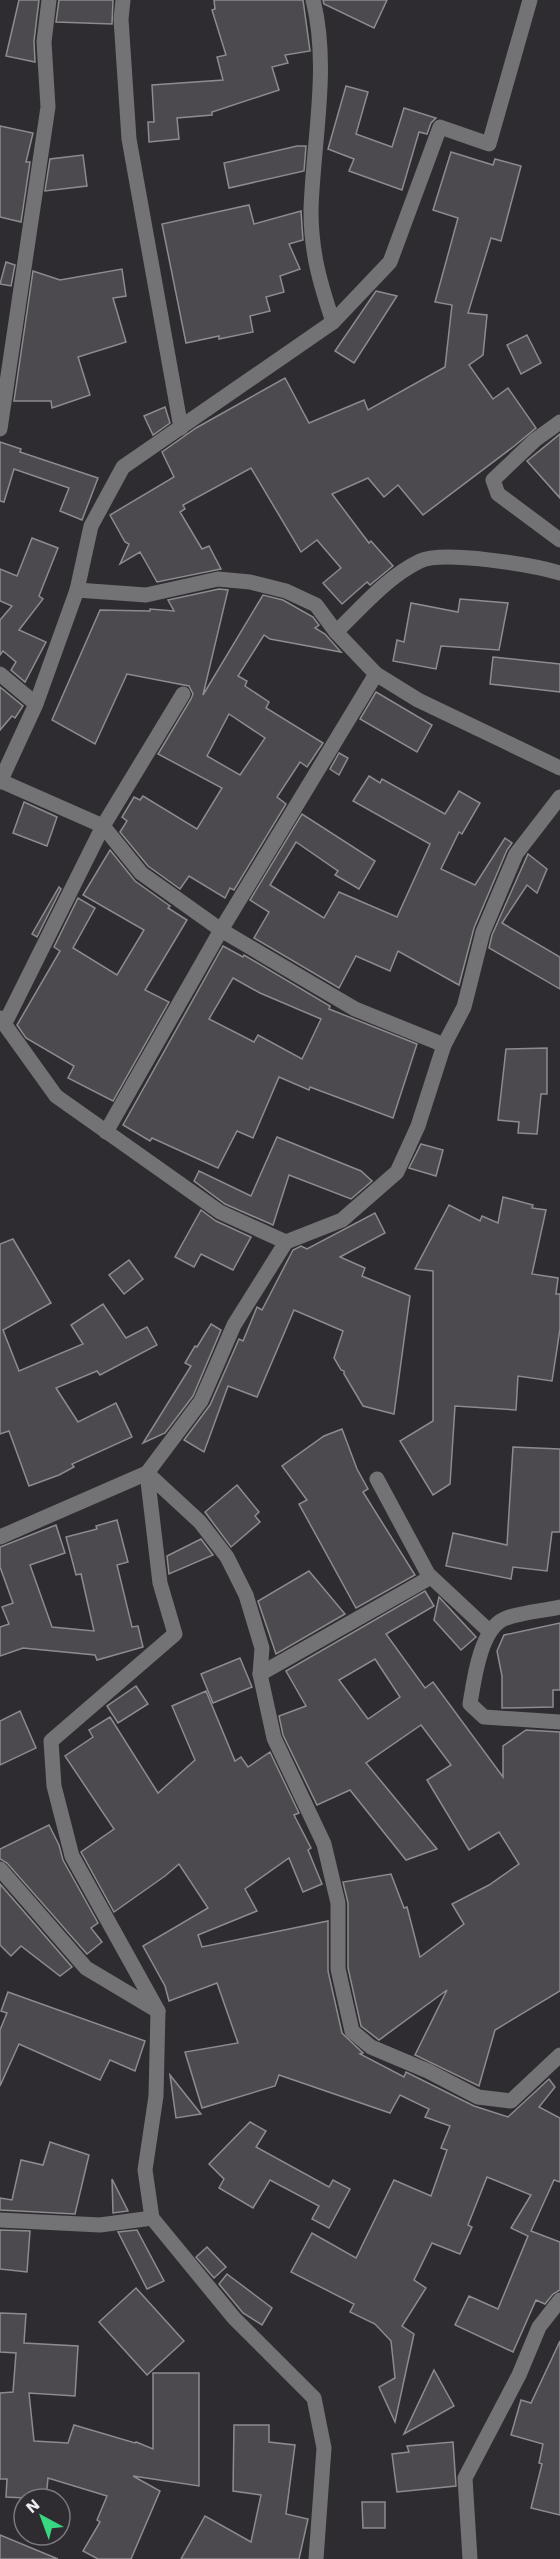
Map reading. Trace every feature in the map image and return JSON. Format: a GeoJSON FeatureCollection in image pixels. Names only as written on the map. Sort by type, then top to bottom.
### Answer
{"type":"FeatureCollection","features":[{"type":"Feature","properties":{"kind":"street"},"geometry":{"type":"LineString","coordinates":[[0,429],[48,107],[44,42],[49,0]]}},
{"type":"Feature","properties":{"kind":"street"},"geometry":{"type":"LineString","coordinates":[[123,0],[121,19],[129,139],[181,428]]}},
{"type":"Feature","properties":{"kind":"street"},"geometry":{"type":"LineString","coordinates":[[313,0],[318,22],[319,100],[311,212],[315,267],[333,322]]}},
{"type":"Feature","properties":{"kind":"street"},"geometry":{"type":"LineString","coordinates":[[444,1045],[355,1009],[220,930],[141,873],[103,826],[1,782],[36,704],[77,590],[91,526],[123,467],[333,322],[390,262],[440,127],[489,144],[530,0]]}},
{"type":"Feature","properties":{"kind":"street"},"geometry":{"type":"LineString","coordinates":[[560,422],[535,440],[493,480],[498,494],[560,540]]}},
{"type":"Feature","properties":{"kind":"street"},"geometry":{"type":"LineString","coordinates":[[336,632],[396,575],[422,560],[460,558],[542,567],[560,573]]}},
{"type":"Feature","properties":{"kind":"street"},"geometry":{"type":"LineString","coordinates":[[77,590],[146,596],[218,579],[250,582],[286,591],[316,605],[336,632],[376,674],[418,700],[560,768]]}},
{"type":"Feature","properties":{"kind":"street"},"geometry":{"type":"LineString","coordinates":[[0,674],[36,704]]}},
{"type":"Feature","properties":{"kind":"street"},"geometry":{"type":"LineString","coordinates":[[106,1132],[220,930],[376,674]]}},
{"type":"Feature","properties":{"kind":"street"},"geometry":{"type":"LineString","coordinates":[[183,694],[103,826],[3,1021],[56,1096],[220,1212],[286,1242]]}},
{"type":"Feature","properties":{"kind":"street"},"geometry":{"type":"LineString","coordinates":[[4,1532],[147,1473],[201,1401],[234,1325],[286,1242],[342,1220],[397,1172],[418,1126],[444,1045],[464,1007],[483,932],[516,854],[560,797]]}},
{"type":"Feature","properties":{"kind":"street"},"geometry":{"type":"LineString","coordinates":[[147,1473],[200,1522],[227,1557],[246,1595],[262,1648],[260,1674],[274,1738],[324,1844],[338,1903],[338,1969],[352,2031],[371,2047],[428,2071],[478,2097],[511,2101],[560,2055]]}},
{"type":"Feature","properties":{"kind":"street"},"geometry":{"type":"LineString","coordinates":[[147,1473],[160,1583],[175,1634],[51,1741],[54,1786],[72,1856],[109,1918],[158,2011],[156,2096],[145,2170],[152,2218],[234,2318],[314,2398],[324,2448],[316,2559]]}},
{"type":"Feature","properties":{"kind":"street"},"geometry":{"type":"LineString","coordinates":[[377,1479],[431,1577],[489,1631]]}},
{"type":"Feature","properties":{"kind":"street"},"geometry":{"type":"LineString","coordinates":[[260,1674],[431,1577]]}},
{"type":"Feature","properties":{"kind":"street"},"geometry":{"type":"LineString","coordinates":[[560,1607],[504,1619],[489,1631],[474,1676],[470,1704],[484,1718],[560,1722]]}},
{"type":"Feature","properties":{"kind":"street"},"geometry":{"type":"LineString","coordinates":[[0,1869],[86,1968],[158,2011]]}},
{"type":"Feature","properties":{"kind":"street"},"geometry":{"type":"LineString","coordinates":[[0,2220],[99,2225],[152,2218]]}},
{"type":"Feature","properties":{"kind":"street"},"geometry":{"type":"LineString","coordinates":[[470,2559],[465,2478],[519,2375],[539,2327],[560,2300]]}},
{"type":"Feature","properties":{"kind":"building"},"geometry":{"type":"Polygon","coordinates":[[[19,0],[39,0],[34,41],[35,62],[6,56],[19,0]]]}},
{"type":"Feature","properties":{"kind":"building"},"geometry":{"type":"Polygon","coordinates":[[[59,0],[113,0],[112,24],[56,22],[59,0]]]}},
{"type":"Feature","properties":{"kind":"building"},"geometry":{"type":"Polygon","coordinates":[[[214,0],[303,0],[310,51],[285,55],[288,63],[272,67],[279,90],[212,112],[212,115],[177,118],[179,139],[149,142],[148,122],[154,122],[152,85],[223,80],[217,57],[226,55],[212,10],[215,9],[214,0]]]}},
{"type":"Feature","properties":{"kind":"building"},"geometry":{"type":"Polygon","coordinates":[[[323,0],[387,0],[374,28],[324,4],[323,0]]]}},
{"type":"Feature","properties":{"kind":"building"},"geometry":{"type":"Polygon","coordinates":[[[346,86],[368,92],[356,134],[392,147],[404,108],[436,118],[431,123],[427,134],[419,132],[402,190],[349,171],[354,159],[328,149],[346,86]]]}},
{"type":"Feature","properties":{"kind":"building"},"geometry":{"type":"Polygon","coordinates":[[[0,126],[33,133],[26,162],[30,162],[21,222],[0,217],[0,126]]]}},
{"type":"Feature","properties":{"kind":"building"},"geometry":{"type":"Polygon","coordinates":[[[297,146],[306,146],[304,171],[229,188],[224,163],[297,146]]]}},
{"type":"Feature","properties":{"kind":"building"},"geometry":{"type":"Polygon","coordinates":[[[451,152],[493,165],[495,159],[521,166],[501,241],[491,238],[468,313],[487,315],[483,355],[469,365],[493,399],[508,388],[536,428],[423,515],[398,485],[384,497],[368,478],[332,494],[369,543],[371,541],[393,566],[370,585],[367,582],[342,604],[323,583],[341,568],[317,540],[301,552],[251,468],[183,505],[185,509],[180,512],[202,549],[209,546],[221,569],[157,582],[140,552],[120,564],[129,544],[125,542],[110,515],[174,477],[162,452],[196,428],[285,378],[309,423],[364,400],[368,410],[445,367],[452,305],[435,302],[458,218],[433,210],[451,152]]]}},
{"type":"Feature","properties":{"kind":"building"},"geometry":{"type":"Polygon","coordinates":[[[83,155],[87,186],[45,191],[50,159],[83,155]]]}},
{"type":"Feature","properties":{"kind":"building"},"geometry":{"type":"Polygon","coordinates":[[[249,205],[254,224],[301,211],[303,240],[289,244],[300,269],[280,276],[284,292],[266,297],[270,311],[250,316],[253,332],[186,343],[162,224],[249,205]]]}},
{"type":"Feature","properties":{"kind":"building"},"geometry":{"type":"Polygon","coordinates":[[[6,262],[15,265],[11,286],[0,284],[6,262]]]}},
{"type":"Feature","properties":{"kind":"building"},"geometry":{"type":"Polygon","coordinates":[[[122,269],[126,296],[113,298],[126,342],[78,357],[90,395],[52,408],[51,401],[14,401],[33,271],[60,280],[122,269]]]}},
{"type":"Feature","properties":{"kind":"building"},"geometry":{"type":"Polygon","coordinates":[[[376,291],[397,296],[354,363],[335,351],[376,291]]]}},
{"type":"Feature","properties":{"kind":"building"},"geometry":{"type":"Polygon","coordinates":[[[527,335],[541,363],[521,374],[507,345],[527,335]]]}},
{"type":"Feature","properties":{"kind":"building"},"geometry":{"type":"Polygon","coordinates":[[[165,407],[170,423],[153,435],[144,416],[165,407]]]}},
{"type":"Feature","properties":{"kind":"building"},"geometry":{"type":"Polygon","coordinates":[[[560,434],[560,498],[527,461],[560,434]]]}},
{"type":"Feature","properties":{"kind":"building"},"geometry":{"type":"Polygon","coordinates":[[[0,442],[21,449],[20,452],[98,478],[82,520],[60,511],[69,488],[14,469],[4,502],[0,501],[0,442]]]}},
{"type":"Feature","properties":{"kind":"building"},"geometry":{"type":"Polygon","coordinates":[[[32,538],[58,548],[39,596],[43,599],[19,630],[46,642],[25,682],[11,670],[16,662],[3,651],[0,655],[0,620],[12,606],[0,601],[0,569],[17,576],[32,538]]]}},
{"type":"Feature","properties":{"kind":"building"},"geometry":{"type":"Polygon","coordinates":[[[219,589],[228,590],[203,695],[263,595],[283,600],[313,617],[319,625],[315,628],[325,634],[341,652],[270,639],[264,635],[238,676],[247,681],[245,686],[269,702],[266,708],[323,743],[307,767],[300,762],[277,797],[286,804],[234,890],[230,888],[225,898],[189,876],[180,889],[148,866],[120,832],[127,821],[122,817],[134,797],[140,800],[143,796],[197,829],[222,788],[158,754],[191,699],[193,694],[189,686],[127,674],[95,744],[52,720],[100,610],[174,611],[168,600],[219,589]],[[229,714],[207,756],[240,775],[265,738],[229,714]]]}},
{"type":"Feature","properties":{"kind":"building"},"geometry":{"type":"Polygon","coordinates":[[[460,599],[508,603],[499,650],[441,646],[436,669],[393,661],[397,640],[404,642],[411,603],[458,612],[460,599]]]}},
{"type":"Feature","properties":{"kind":"building"},"geometry":{"type":"Polygon","coordinates":[[[493,657],[560,664],[560,692],[490,684],[493,657]]]}},
{"type":"Feature","properties":{"kind":"building"},"geometry":{"type":"Polygon","coordinates":[[[0,687],[23,706],[15,718],[12,716],[0,730],[0,687]]]}},
{"type":"Feature","properties":{"kind":"building"},"geometry":{"type":"Polygon","coordinates":[[[376,692],[432,725],[417,752],[360,719],[376,692]]]}},
{"type":"Feature","properties":{"kind":"building"},"geometry":{"type":"Polygon","coordinates":[[[339,753],[348,758],[339,775],[330,769],[339,753]]]}},
{"type":"Feature","properties":{"kind":"building"},"geometry":{"type":"Polygon","coordinates":[[[369,776],[380,783],[382,779],[445,814],[459,791],[480,803],[462,834],[459,832],[441,869],[475,885],[505,838],[512,843],[474,928],[459,985],[398,951],[390,971],[356,956],[339,988],[254,938],[269,912],[250,900],[302,814],[375,861],[359,889],[335,875],[338,871],[296,842],[270,885],[324,918],[339,892],[397,917],[430,844],[353,801],[369,776]]]}},
{"type":"Feature","properties":{"kind":"building"},"geometry":{"type":"Polygon","coordinates":[[[24,802],[57,817],[47,846],[13,833],[24,802]]]}},
{"type":"Feature","properties":{"kind":"building"},"geometry":{"type":"Polygon","coordinates":[[[110,850],[135,881],[170,906],[168,908],[187,920],[145,990],[169,1002],[113,1101],[68,1078],[74,1066],[26,1038],[17,1025],[60,951],[54,947],[78,898],[95,908],[73,948],[117,975],[144,930],[83,895],[110,850]]]}},
{"type":"Feature","properties":{"kind":"building"},"geometry":{"type":"Polygon","coordinates":[[[528,854],[547,869],[537,893],[527,885],[502,923],[560,957],[560,989],[489,948],[492,935],[528,854]]]}},
{"type":"Feature","properties":{"kind":"building"},"geometry":{"type":"Polygon","coordinates":[[[59,887],[61,889],[37,937],[32,934],[59,887]]]}},
{"type":"Feature","properties":{"kind":"building"},"geometry":{"type":"Polygon","coordinates":[[[223,946],[243,957],[244,955],[330,1006],[329,1009],[417,1044],[393,1118],[310,1087],[309,1090],[279,1077],[253,1138],[237,1131],[218,1168],[152,1138],[150,1141],[123,1125],[223,946]],[[233,978],[209,1019],[254,1042],[258,1035],[302,1059],[321,1019],[260,993],[233,978]]]}},
{"type":"Feature","properties":{"kind":"building"},"geometry":{"type":"Polygon","coordinates":[[[547,1048],[547,1094],[541,1094],[537,1134],[518,1133],[519,1122],[498,1120],[506,1049],[547,1048]]]}},
{"type":"Feature","properties":{"kind":"building"},"geometry":{"type":"Polygon","coordinates":[[[277,1137],[361,1171],[372,1181],[351,1199],[289,1175],[273,1225],[225,1204],[194,1181],[199,1171],[251,1196],[277,1137]]]}},
{"type":"Feature","properties":{"kind":"building"},"geometry":{"type":"Polygon","coordinates":[[[421,1144],[443,1150],[436,1176],[409,1168],[421,1144]]]}},
{"type":"Feature","properties":{"kind":"building"},"geometry":{"type":"Polygon","coordinates":[[[503,1197],[533,1205],[532,1208],[546,1210],[532,1274],[558,1278],[556,1294],[560,1294],[560,1329],[552,1381],[518,1376],[516,1410],[455,1406],[450,1484],[433,1495],[400,1441],[433,1421],[433,1271],[415,1269],[449,1205],[480,1221],[482,1216],[498,1223],[503,1197]]]}},
{"type":"Feature","properties":{"kind":"building"},"geometry":{"type":"Polygon","coordinates":[[[201,1210],[216,1221],[251,1237],[233,1270],[201,1254],[194,1267],[175,1257],[201,1210]]]}},
{"type":"Feature","properties":{"kind":"building"},"geometry":{"type":"Polygon","coordinates":[[[375,1213],[385,1233],[340,1257],[365,1268],[362,1276],[410,1296],[394,1414],[363,1406],[344,1371],[334,1358],[343,1331],[294,1310],[257,1397],[228,1386],[204,1452],[184,1440],[210,1405],[239,1339],[243,1341],[257,1307],[262,1310],[293,1250],[301,1246],[307,1249],[375,1213]]]}},
{"type":"Feature","properties":{"kind":"building"},"geometry":{"type":"Polygon","coordinates":[[[13,1239],[51,1303],[3,1330],[19,1371],[83,1344],[71,1325],[103,1304],[126,1338],[147,1327],[157,1345],[100,1375],[97,1371],[56,1388],[78,1422],[116,1403],[132,1437],[72,1464],[74,1467],[59,1475],[29,1486],[9,1431],[0,1434],[0,1244],[13,1239]]]}},
{"type":"Feature","properties":{"kind":"building"},"geometry":{"type":"Polygon","coordinates":[[[129,1260],[143,1279],[124,1294],[109,1275],[129,1260]]]}},
{"type":"Feature","properties":{"kind":"building"},"geometry":{"type":"Polygon","coordinates":[[[211,1324],[221,1330],[193,1396],[165,1433],[143,1443],[191,1366],[185,1363],[211,1324]]]}},
{"type":"Feature","properties":{"kind":"building"},"geometry":{"type":"Polygon","coordinates":[[[342,1429],[357,1469],[368,1489],[363,1492],[415,1575],[356,1608],[299,1504],[307,1500],[282,1466],[324,1436],[342,1429]]]}},
{"type":"Feature","properties":{"kind":"building"},"geometry":{"type":"Polygon","coordinates":[[[513,1447],[560,1449],[560,1532],[552,1532],[547,1571],[513,1567],[511,1579],[446,1566],[453,1533],[507,1545],[513,1447]]]}},
{"type":"Feature","properties":{"kind":"building"},"geometry":{"type":"Polygon","coordinates":[[[237,1485],[259,1512],[255,1516],[260,1522],[231,1547],[205,1512],[237,1485]]]}},
{"type":"Feature","properties":{"kind":"building"},"geometry":{"type":"Polygon","coordinates":[[[117,1520],[128,1562],[117,1565],[132,1627],[138,1626],[143,1647],[97,1660],[95,1655],[23,1648],[0,1656],[0,1627],[9,1624],[2,1607],[13,1603],[0,1567],[0,1547],[56,1525],[65,1553],[30,1565],[52,1627],[94,1631],[81,1574],[76,1575],[66,1537],[97,1529],[96,1526],[117,1520]]]}},
{"type":"Feature","properties":{"kind":"building"},"geometry":{"type":"Polygon","coordinates":[[[201,1539],[213,1555],[169,1574],[167,1556],[201,1539]]]}},
{"type":"Feature","properties":{"kind":"building"},"geometry":{"type":"Polygon","coordinates":[[[309,1571],[345,1614],[276,1654],[258,1601],[309,1571]]]}},
{"type":"Feature","properties":{"kind":"building"},"geometry":{"type":"Polygon","coordinates":[[[425,1591],[434,1606],[386,1634],[425,1688],[433,1682],[503,1777],[503,1746],[526,1730],[560,1732],[560,1991],[495,2030],[479,2086],[415,2055],[447,1990],[379,2040],[361,2026],[348,1968],[348,1903],[343,1882],[391,1874],[404,1908],[407,1907],[420,1957],[464,1924],[452,1904],[489,1885],[519,1864],[499,1832],[469,1850],[427,1780],[451,1765],[421,1725],[366,1763],[437,1849],[406,1860],[350,1790],[317,1805],[283,1735],[279,1716],[306,1706],[286,1671],[425,1591]],[[375,1659],[339,1680],[368,1719],[400,1697],[375,1659]]]}},
{"type":"Feature","properties":{"kind":"building"},"geometry":{"type":"Polygon","coordinates":[[[439,1597],[476,1637],[461,1650],[434,1620],[439,1597]]]}},
{"type":"Feature","properties":{"kind":"building"},"geometry":{"type":"Polygon","coordinates":[[[560,1623],[560,1690],[553,1690],[553,1707],[502,1708],[502,1676],[497,1651],[504,1635],[560,1623]]]}},
{"type":"Feature","properties":{"kind":"building"},"geometry":{"type":"Polygon","coordinates":[[[240,1658],[252,1687],[213,1703],[201,1674],[240,1658]]]}},
{"type":"Feature","properties":{"kind":"building"},"geometry":{"type":"Polygon","coordinates":[[[136,1686],[148,1704],[118,1723],[107,1706],[136,1686]]]}},
{"type":"Feature","properties":{"kind":"building"},"geometry":{"type":"Polygon","coordinates":[[[206,1691],[235,1761],[241,1757],[248,1767],[270,1752],[299,1813],[294,1815],[311,1848],[308,1850],[322,1884],[303,1892],[289,1858],[245,1889],[257,1911],[198,1935],[202,1947],[328,1921],[328,1971],[342,2033],[363,2053],[360,2054],[404,2077],[406,2072],[474,2106],[508,2117],[549,2079],[555,2087],[539,2107],[560,2118],[560,2182],[554,2180],[531,2231],[560,2242],[560,2290],[553,2294],[545,2304],[536,2300],[513,2352],[455,2325],[469,2296],[498,2309],[528,2236],[511,2228],[531,2195],[487,2177],[468,2225],[472,2227],[460,2254],[432,2243],[414,2280],[426,2288],[402,2326],[414,2334],[395,2422],[379,2387],[395,2378],[391,2341],[375,2324],[350,2312],[354,2304],[291,2272],[312,2233],[356,2258],[394,2180],[431,2196],[447,2150],[441,2148],[450,2126],[425,2117],[429,2109],[400,2095],[390,2113],[279,2075],[275,2086],[202,2108],[185,2052],[238,2043],[217,1983],[169,2001],[165,1986],[143,1946],[208,1908],[179,1864],[114,1912],[81,1852],[114,1829],[65,1756],[93,1737],[89,1730],[110,1717],[158,1793],[195,1760],[172,1706],[206,1691]]]}},
{"type":"Feature","properties":{"kind":"building"},"geometry":{"type":"Polygon","coordinates":[[[20,1711],[36,1748],[0,1765],[0,1721],[20,1711]]]}},
{"type":"Feature","properties":{"kind":"building"},"geometry":{"type":"Polygon","coordinates":[[[49,1825],[59,1845],[63,1860],[98,1923],[91,1928],[102,1942],[87,1954],[7,1863],[0,1859],[0,1849],[49,1825]]]}},
{"type":"Feature","properties":{"kind":"building"},"geometry":{"type":"Polygon","coordinates":[[[0,1884],[72,1967],[60,1976],[21,1946],[11,1956],[0,1945],[0,1884]]]}},
{"type":"Feature","properties":{"kind":"building"},"geometry":{"type":"Polygon","coordinates":[[[8,1992],[145,2041],[135,2071],[110,2060],[100,2080],[19,2044],[0,2086],[0,2030],[7,2013],[1,2011],[8,1992]]]}},
{"type":"Feature","properties":{"kind":"building"},"geometry":{"type":"Polygon","coordinates":[[[170,2075],[201,2114],[176,2118],[170,2075]]]}},
{"type":"Feature","properties":{"kind":"building"},"geometry":{"type":"Polygon","coordinates":[[[250,2122],[266,2131],[256,2147],[329,2187],[333,2180],[350,2189],[329,2228],[312,2219],[319,2206],[270,2180],[253,2208],[219,2188],[224,2179],[209,2164],[250,2122]]]}},
{"type":"Feature","properties":{"kind":"building"},"geometry":{"type":"Polygon","coordinates":[[[50,2142],[89,2155],[75,2214],[0,2210],[0,2198],[12,2200],[21,2160],[43,2165],[50,2142]]]}},
{"type":"Feature","properties":{"kind":"building"},"geometry":{"type":"Polygon","coordinates":[[[112,2179],[128,2211],[113,2213],[112,2179]]]}},
{"type":"Feature","properties":{"kind":"building"},"geometry":{"type":"Polygon","coordinates":[[[0,2230],[30,2231],[27,2272],[0,2269],[0,2230]]]}},
{"type":"Feature","properties":{"kind":"building"},"geometry":{"type":"Polygon","coordinates":[[[137,2230],[164,2281],[147,2289],[118,2232],[137,2230]]]}},
{"type":"Feature","properties":{"kind":"building"},"geometry":{"type":"Polygon","coordinates":[[[207,2247],[226,2267],[214,2278],[196,2257],[207,2247]]]}},
{"type":"Feature","properties":{"kind":"building"},"geometry":{"type":"Polygon","coordinates":[[[227,2274],[272,2308],[262,2325],[243,2313],[219,2284],[227,2274]]]}},
{"type":"Feature","properties":{"kind":"building"},"geometry":{"type":"Polygon","coordinates":[[[136,2288],[184,2341],[147,2375],[99,2322],[136,2288]]]}},
{"type":"Feature","properties":{"kind":"building"},"geometry":{"type":"Polygon","coordinates":[[[0,2313],[26,2314],[24,2343],[78,2346],[75,2396],[29,2393],[34,2441],[68,2443],[74,2425],[153,2449],[153,2373],[199,2373],[199,2486],[133,2476],[160,2491],[131,2559],[98,2559],[83,2551],[100,2522],[97,2520],[107,2496],[48,2478],[47,2487],[12,2487],[12,2497],[6,2497],[7,2479],[0,2479],[0,2393],[13,2392],[16,2353],[0,2352],[0,2313]]]}},
{"type":"Feature","properties":{"kind":"building"},"geometry":{"type":"Polygon","coordinates":[[[560,2341],[560,2515],[531,2508],[542,2464],[539,2463],[543,2444],[511,2435],[521,2400],[531,2403],[560,2341]]]}},
{"type":"Feature","properties":{"kind":"building"},"geometry":{"type":"Polygon","coordinates":[[[434,2370],[454,2406],[404,2434],[434,2370]]]}},
{"type":"Feature","properties":{"kind":"building"},"geometry":{"type":"Polygon","coordinates":[[[234,2425],[269,2425],[269,2442],[295,2445],[286,2514],[308,2519],[299,2559],[181,2559],[205,2516],[251,2542],[261,2495],[233,2491],[234,2425]]]}},
{"type":"Feature","properties":{"kind":"building"},"geometry":{"type":"Polygon","coordinates":[[[453,2442],[456,2486],[397,2492],[392,2454],[409,2452],[407,2446],[453,2442]]]}},
{"type":"Feature","properties":{"kind":"building"},"geometry":{"type":"Polygon","coordinates":[[[362,2502],[385,2502],[385,2528],[363,2528],[362,2502]]]}},
{"type":"Feature","properties":{"kind":"building"},"geometry":{"type":"Polygon","coordinates":[[[0,2535],[12,2540],[12,2547],[29,2547],[58,2559],[0,2559],[0,2535]]]}}]}
